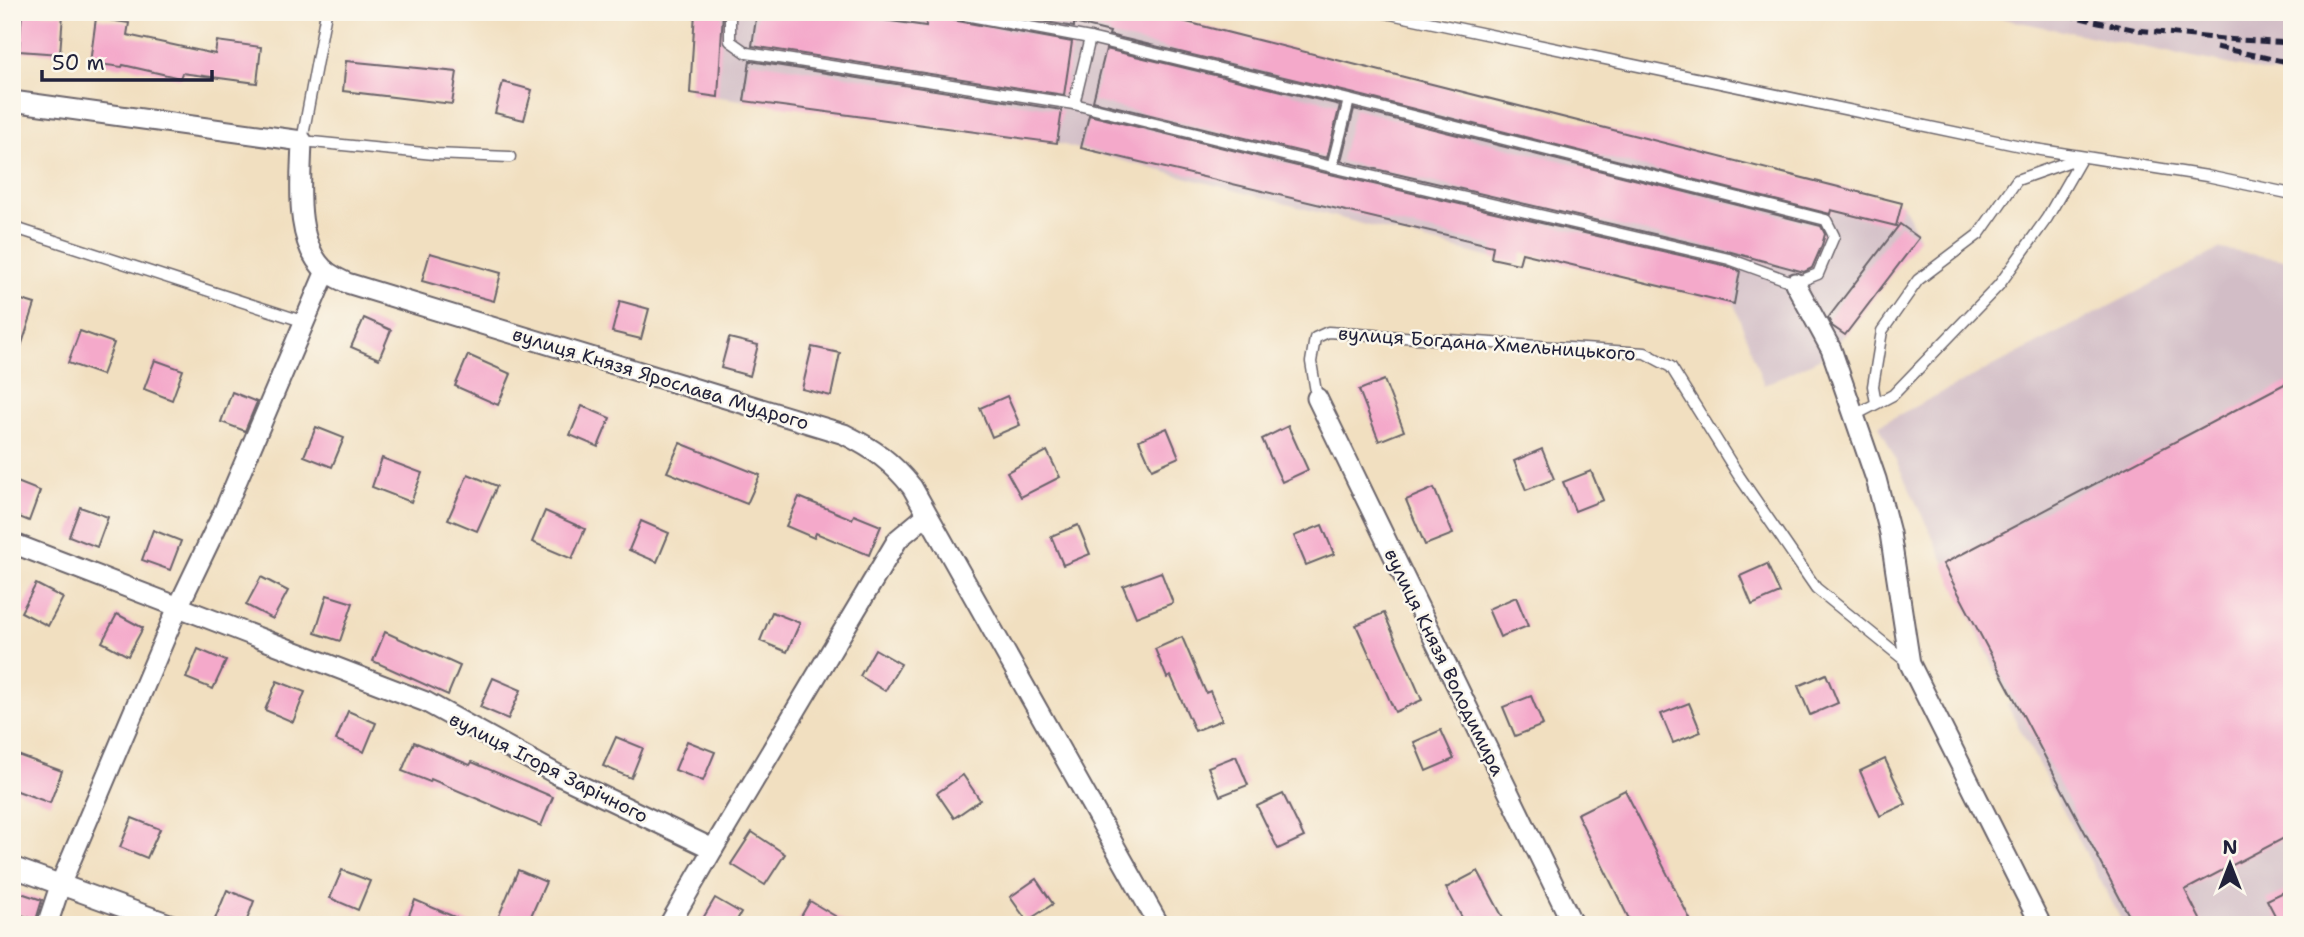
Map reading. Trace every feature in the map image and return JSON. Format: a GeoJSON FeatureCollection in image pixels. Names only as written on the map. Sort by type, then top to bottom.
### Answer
{"type":"FeatureCollection","features":[{"type":"Feature","properties":{"kind":"street"},"geometry":{"type":"LineString","coordinates":[[12,101],[302,141],[300,210],[310,247],[326,271],[224,512],[178,607],[61,883],[47,925]]}},
{"type":"Feature","properties":{"kind":"street","name":"вулиця Князя Ярослава Мудрого"},"geometry":{"type":"LineString","coordinates":[[326,271],[346,283],[844,434],[875,449],[896,467],[912,487],[1159,925]]}},
{"type":"Feature","properties":{"kind":"street"},"geometry":{"type":"LineString","coordinates":[[1795,283],[1831,349],[1875,479],[1890,533],[1910,664]]}},
{"type":"Feature","properties":{"kind":"street","name":"вулиця Князя Володимира"},"geometry":{"type":"LineString","coordinates":[[1317,398],[1573,925]]}},
{"type":"Feature","properties":{"kind":"street"},"geometry":{"type":"LineString","coordinates":[[669,925],[898,539],[927,515]]}},
{"type":"Feature","properties":{"kind":"street","name":"вулиця Ігоря Зарічного"},"geometry":{"type":"LineString","coordinates":[[12,543],[426,702],[560,776],[713,849]]}},
{"type":"Feature","properties":{"kind":"street","name":"вулиця Богдана Хмельницького"},"geometry":{"type":"LineString","coordinates":[[1910,664],[2041,925]]}},
{"type":"Feature","properties":{"kind":"street"},"geometry":{"type":"LineString","coordinates":[[12,867],[172,925]]}},
{"type":"Feature","properties":{"kind":"lane"},"geometry":{"type":"LineString","coordinates":[[326,12],[302,141],[434,154],[510,157]]}},
{"type":"Feature","properties":{"kind":"lane"},"geometry":{"type":"LineString","coordinates":[[730,12],[730,41],[747,53],[1074,104],[1729,259],[1795,283],[1818,274],[1834,236],[1826,220],[1090,38],[948,12]]}},
{"type":"Feature","properties":{"kind":"lane"},"geometry":{"type":"LineString","coordinates":[[1381,12],[2035,149],[2207,176],[2292,194]]}},
{"type":"Feature","properties":{"kind":"lane"},"geometry":{"type":"LineString","coordinates":[[1074,104],[1090,38]]}},
{"type":"Feature","properties":{"kind":"lane"},"geometry":{"type":"LineString","coordinates":[[1332,167],[1349,100]]}},
{"type":"Feature","properties":{"kind":"lane"},"geometry":{"type":"LineString","coordinates":[[1853,416],[1893,395],[1999,285],[2047,218],[2082,157]]}},
{"type":"Feature","properties":{"kind":"lane"},"geometry":{"type":"LineString","coordinates":[[1877,403],[1873,386],[1882,331],[1917,280],[1979,234],[2017,180],[2082,157]]}},
{"type":"Feature","properties":{"kind":"lane"},"geometry":{"type":"LineString","coordinates":[[12,228],[304,322]]}},
{"type":"Feature","properties":{"kind":"lane","name":"вулиця Богдана Хмельницького"},"geometry":{"type":"LineString","coordinates":[[1317,398],[1311,362],[1315,338],[1328,332],[1645,353],[1671,367],[1739,476],[1816,588],[1910,664]]}},
{"type":"Feature","properties":{"kind":"shaded area"},"geometry":{"type":"Polygon","coordinates":[[[695,12],[1147,12],[1902,203],[1919,238],[1845,335],[1821,358],[1764,385],[1734,304],[1522,253],[1519,264],[1491,258],[1056,143],[690,93],[695,12]]]}},
{"type":"Feature","properties":{"kind":"shaded area"},"geometry":{"type":"Polygon","coordinates":[[[1975,12],[2292,12],[2292,77],[2014,21],[1975,12]]]}},
{"type":"Feature","properties":{"kind":"shaded area"},"geometry":{"type":"Polygon","coordinates":[[[2220,249],[2292,261],[2292,925],[2124,925],[2007,705],[2011,702],[1879,425],[2220,249]]]}},
{"type":"Feature","properties":{"kind":"building"},"geometry":{"type":"Polygon","coordinates":[[[22,12],[63,14],[60,54],[19,51],[22,12]]]}},
{"type":"Feature","properties":{"kind":"building"},"geometry":{"type":"Polygon","coordinates":[[[695,12],[723,12],[718,97],[690,93],[695,12]]]}},
{"type":"Feature","properties":{"kind":"building"},"geometry":{"type":"Polygon","coordinates":[[[757,12],[829,12],[926,26],[927,12],[941,12],[947,19],[1072,42],[1064,95],[752,46],[757,12]]]}},
{"type":"Feature","properties":{"kind":"building"},"geometry":{"type":"Polygon","coordinates":[[[991,12],[1147,12],[1902,203],[1896,226],[1831,210],[1830,214],[1109,35],[1110,32],[1074,23],[1074,27],[991,12]]]}},
{"type":"Feature","properties":{"kind":"building"},"geometry":{"type":"Polygon","coordinates":[[[96,18],[129,23],[127,35],[215,54],[217,41],[261,47],[257,83],[182,73],[180,78],[123,65],[90,63],[96,18]]]}},
{"type":"Feature","properties":{"kind":"building"},"geometry":{"type":"Polygon","coordinates":[[[1106,49],[1340,105],[1327,158],[1093,101],[1106,49]]]}},
{"type":"Feature","properties":{"kind":"building"},"geometry":{"type":"Polygon","coordinates":[[[346,61],[457,72],[452,104],[343,91],[346,61]]]}},
{"type":"Feature","properties":{"kind":"building"},"geometry":{"type":"Polygon","coordinates":[[[750,61],[1062,110],[1057,143],[744,101],[750,61]]]}},
{"type":"Feature","properties":{"kind":"building"},"geometry":{"type":"Polygon","coordinates":[[[503,82],[532,90],[524,120],[495,113],[503,82]]]}},
{"type":"Feature","properties":{"kind":"building"},"geometry":{"type":"Polygon","coordinates":[[[1354,109],[1821,226],[1825,234],[1822,245],[1812,268],[1804,272],[1731,252],[1341,161],[1354,109]]]}},
{"type":"Feature","properties":{"kind":"building"},"geometry":{"type":"Polygon","coordinates":[[[1089,115],[1727,266],[1740,271],[1734,304],[1522,253],[1519,264],[1491,258],[1493,246],[1081,148],[1089,115]]]}},
{"type":"Feature","properties":{"kind":"building"},"geometry":{"type":"Polygon","coordinates":[[[1900,224],[1919,238],[1845,335],[1832,326],[1828,318],[1900,224]]]}},
{"type":"Feature","properties":{"kind":"building"},"geometry":{"type":"Polygon","coordinates":[[[430,253],[501,273],[494,301],[422,281],[430,253]]]}},
{"type":"Feature","properties":{"kind":"building"},"geometry":{"type":"Polygon","coordinates":[[[12,297],[35,304],[16,362],[12,362],[12,297]]]}},
{"type":"Feature","properties":{"kind":"building"},"geometry":{"type":"Polygon","coordinates":[[[620,301],[649,309],[641,339],[612,332],[620,301]]]}},
{"type":"Feature","properties":{"kind":"building"},"geometry":{"type":"Polygon","coordinates":[[[364,318],[391,330],[379,359],[351,347],[364,318]]]}},
{"type":"Feature","properties":{"kind":"building"},"geometry":{"type":"Polygon","coordinates":[[[80,331],[114,343],[102,375],[68,363],[80,331]]]}},
{"type":"Feature","properties":{"kind":"building"},"geometry":{"type":"Polygon","coordinates":[[[729,338],[758,345],[750,376],[721,368],[729,338]]]}},
{"type":"Feature","properties":{"kind":"building"},"geometry":{"type":"Polygon","coordinates":[[[812,347],[840,353],[831,396],[802,389],[812,347]]]}},
{"type":"Feature","properties":{"kind":"building"},"geometry":{"type":"Polygon","coordinates":[[[468,355],[511,374],[498,405],[455,386],[468,355]]]}},
{"type":"Feature","properties":{"kind":"building"},"geometry":{"type":"Polygon","coordinates":[[[155,360],[183,370],[172,400],[144,389],[155,360]]]}},
{"type":"Feature","properties":{"kind":"building"},"geometry":{"type":"Polygon","coordinates":[[[1384,380],[1404,431],[1379,441],[1359,390],[1384,380]]]}},
{"type":"Feature","properties":{"kind":"building"},"geometry":{"type":"Polygon","coordinates":[[[2292,380],[2292,834],[2185,890],[2203,925],[2134,925],[1943,564],[2292,380]]]}},
{"type":"Feature","properties":{"kind":"building"},"geometry":{"type":"Polygon","coordinates":[[[232,392],[257,402],[245,431],[221,422],[232,392]]]}},
{"type":"Feature","properties":{"kind":"building"},"geometry":{"type":"Polygon","coordinates":[[[1007,396],[1020,425],[992,437],[980,408],[1007,396]]]}},
{"type":"Feature","properties":{"kind":"building"},"geometry":{"type":"Polygon","coordinates":[[[582,406],[610,418],[598,447],[570,435],[582,406]]]}},
{"type":"Feature","properties":{"kind":"building"},"geometry":{"type":"Polygon","coordinates":[[[1288,426],[1308,470],[1282,482],[1262,439],[1288,426]]]}},
{"type":"Feature","properties":{"kind":"building"},"geometry":{"type":"Polygon","coordinates":[[[316,427],[344,438],[332,467],[304,456],[316,427]]]}},
{"type":"Feature","properties":{"kind":"building"},"geometry":{"type":"Polygon","coordinates":[[[1167,428],[1179,457],[1152,469],[1139,440],[1167,428]]]}},
{"type":"Feature","properties":{"kind":"building"},"geometry":{"type":"Polygon","coordinates":[[[680,443],[760,475],[747,504],[667,472],[680,443]]]}},
{"type":"Feature","properties":{"kind":"building"},"geometry":{"type":"Polygon","coordinates":[[[1542,449],[1554,479],[1526,490],[1514,461],[1542,449]]]}},
{"type":"Feature","properties":{"kind":"building"},"geometry":{"type":"Polygon","coordinates":[[[1047,451],[1060,477],[1021,497],[1007,472],[1047,451]]]}},
{"type":"Feature","properties":{"kind":"building"},"geometry":{"type":"Polygon","coordinates":[[[382,458],[422,473],[411,502],[372,487],[382,458]]]}},
{"type":"Feature","properties":{"kind":"building"},"geometry":{"type":"Polygon","coordinates":[[[1591,471],[1603,500],[1575,511],[1563,482],[1591,471]]]}},
{"type":"Feature","properties":{"kind":"building"},"geometry":{"type":"Polygon","coordinates":[[[468,474],[497,486],[477,531],[448,519],[468,474]]]}},
{"type":"Feature","properties":{"kind":"building"},"geometry":{"type":"Polygon","coordinates":[[[12,480],[40,491],[29,521],[12,514],[12,480]]]}},
{"type":"Feature","properties":{"kind":"building"},"geometry":{"type":"Polygon","coordinates":[[[1434,488],[1453,534],[1425,545],[1406,500],[1434,488]]]}},
{"type":"Feature","properties":{"kind":"building"},"geometry":{"type":"Polygon","coordinates":[[[799,497],[852,519],[854,515],[881,526],[869,555],[816,533],[814,538],[786,526],[799,497]]]}},
{"type":"Feature","properties":{"kind":"building"},"geometry":{"type":"Polygon","coordinates":[[[80,507],[108,517],[97,547],[69,536],[80,507]]]}},
{"type":"Feature","properties":{"kind":"building"},"geometry":{"type":"Polygon","coordinates":[[[545,511],[585,529],[572,559],[532,542],[545,511]]]}},
{"type":"Feature","properties":{"kind":"building"},"geometry":{"type":"Polygon","coordinates":[[[641,521],[669,533],[657,562],[629,550],[641,521]]]}},
{"type":"Feature","properties":{"kind":"building"},"geometry":{"type":"Polygon","coordinates":[[[1078,525],[1090,554],[1063,565],[1051,536],[1078,525]]]}},
{"type":"Feature","properties":{"kind":"building"},"geometry":{"type":"Polygon","coordinates":[[[1322,525],[1334,554],[1306,565],[1294,536],[1322,525]]]}},
{"type":"Feature","properties":{"kind":"building"},"geometry":{"type":"Polygon","coordinates":[[[153,530],[181,541],[170,570],[142,560],[153,530]]]}},
{"type":"Feature","properties":{"kind":"building"},"geometry":{"type":"Polygon","coordinates":[[[1767,564],[1780,593],[1752,605],[1740,576],[1767,564]]]}},
{"type":"Feature","properties":{"kind":"building"},"geometry":{"type":"Polygon","coordinates":[[[1161,572],[1173,603],[1136,617],[1123,586],[1161,572]]]}},
{"type":"Feature","properties":{"kind":"building"},"geometry":{"type":"Polygon","coordinates":[[[261,577],[288,591],[273,619],[246,605],[261,577]]]}},
{"type":"Feature","properties":{"kind":"building"},"geometry":{"type":"Polygon","coordinates":[[[36,584],[63,598],[48,626],[21,612],[36,584]]]}},
{"type":"Feature","properties":{"kind":"building"},"geometry":{"type":"Polygon","coordinates":[[[327,595],[353,603],[340,641],[315,633],[327,595]]]}},
{"type":"Feature","properties":{"kind":"building"},"geometry":{"type":"Polygon","coordinates":[[[1516,597],[1528,626],[1500,637],[1488,609],[1516,597]]]}},
{"type":"Feature","properties":{"kind":"building"},"geometry":{"type":"Polygon","coordinates":[[[772,612],[800,623],[787,652],[760,641],[772,612]]]}},
{"type":"Feature","properties":{"kind":"building"},"geometry":{"type":"Polygon","coordinates":[[[1384,613],[1422,700],[1395,712],[1356,625],[1384,613]]]}},
{"type":"Feature","properties":{"kind":"building"},"geometry":{"type":"Polygon","coordinates":[[[117,614],[143,628],[128,656],[102,642],[117,614]]]}},
{"type":"Feature","properties":{"kind":"building"},"geometry":{"type":"Polygon","coordinates":[[[385,632],[460,666],[448,695],[373,661],[385,632]]]}},
{"type":"Feature","properties":{"kind":"building"},"geometry":{"type":"Polygon","coordinates":[[[1182,637],[1206,693],[1210,691],[1222,720],[1195,731],[1171,676],[1167,678],[1155,649],[1182,637]]]}},
{"type":"Feature","properties":{"kind":"building"},"geometry":{"type":"Polygon","coordinates":[[[198,649],[226,661],[213,689],[186,678],[198,649]]]}},
{"type":"Feature","properties":{"kind":"building"},"geometry":{"type":"Polygon","coordinates":[[[875,649],[901,664],[885,691],[860,676],[875,649]]]}},
{"type":"Feature","properties":{"kind":"building"},"geometry":{"type":"Polygon","coordinates":[[[1826,674],[1838,703],[1810,715],[1798,686],[1826,674]]]}},
{"type":"Feature","properties":{"kind":"building"},"geometry":{"type":"Polygon","coordinates":[[[493,678],[521,690],[508,719],[480,707],[493,678]]]}},
{"type":"Feature","properties":{"kind":"building"},"geometry":{"type":"Polygon","coordinates":[[[277,681],[305,692],[293,722],[265,710],[277,681]]]}},
{"type":"Feature","properties":{"kind":"building"},"geometry":{"type":"Polygon","coordinates":[[[1531,696],[1543,725],[1515,736],[1503,707],[1531,696]]]}},
{"type":"Feature","properties":{"kind":"building"},"geometry":{"type":"Polygon","coordinates":[[[1689,703],[1701,732],[1673,743],[1661,714],[1689,703]]]}},
{"type":"Feature","properties":{"kind":"building"},"geometry":{"type":"Polygon","coordinates":[[[348,711],[376,723],[364,752],[336,740],[348,711]]]}},
{"type":"Feature","properties":{"kind":"building"},"geometry":{"type":"Polygon","coordinates":[[[1441,730],[1454,759],[1426,771],[1414,742],[1441,730]]]}},
{"type":"Feature","properties":{"kind":"building"},"geometry":{"type":"Polygon","coordinates":[[[616,737],[643,748],[631,778],[603,766],[616,737]]]}},
{"type":"Feature","properties":{"kind":"building"},"geometry":{"type":"Polygon","coordinates":[[[687,741],[715,752],[703,781],[675,770],[687,741]]]}},
{"type":"Feature","properties":{"kind":"building"},"geometry":{"type":"Polygon","coordinates":[[[414,742],[470,765],[472,762],[553,797],[541,826],[431,779],[430,782],[402,771],[414,742]]]}},
{"type":"Feature","properties":{"kind":"building"},"geometry":{"type":"Polygon","coordinates":[[[12,753],[62,771],[50,803],[12,789],[12,753]]]}},
{"type":"Feature","properties":{"kind":"building"},"geometry":{"type":"Polygon","coordinates":[[[1236,756],[1248,785],[1220,796],[1208,767],[1236,756]]]}},
{"type":"Feature","properties":{"kind":"building"},"geometry":{"type":"Polygon","coordinates":[[[1885,759],[1906,804],[1880,816],[1860,771],[1885,759]]]}},
{"type":"Feature","properties":{"kind":"building"},"geometry":{"type":"Polygon","coordinates":[[[963,775],[980,800],[954,818],[937,793],[963,775]]]}},
{"type":"Feature","properties":{"kind":"building"},"geometry":{"type":"Polygon","coordinates":[[[1625,790],[1693,925],[1632,925],[1577,814],[1625,790]]]}},
{"type":"Feature","properties":{"kind":"building"},"geometry":{"type":"Polygon","coordinates":[[[1283,794],[1304,837],[1278,849],[1257,806],[1283,794]]]}},
{"type":"Feature","properties":{"kind":"building"},"geometry":{"type":"Polygon","coordinates":[[[132,818],[160,829],[147,858],[120,847],[132,818]]]}},
{"type":"Feature","properties":{"kind":"building"},"geometry":{"type":"Polygon","coordinates":[[[752,832],[785,854],[765,885],[731,864],[752,832]]]}},
{"type":"Feature","properties":{"kind":"building"},"geometry":{"type":"Polygon","coordinates":[[[342,870],[370,881],[358,910],[330,898],[342,870]]]}},
{"type":"Feature","properties":{"kind":"building"},"geometry":{"type":"Polygon","coordinates":[[[518,870],[546,882],[527,925],[495,925],[518,870]]]}},
{"type":"Feature","properties":{"kind":"building"},"geometry":{"type":"Polygon","coordinates":[[[1478,871],[1507,925],[1466,925],[1446,888],[1478,871]]]}},
{"type":"Feature","properties":{"kind":"building"},"geometry":{"type":"Polygon","coordinates":[[[1036,879],[1053,904],[1027,921],[1010,897],[1036,879]]]}},
{"type":"Feature","properties":{"kind":"building"},"geometry":{"type":"Polygon","coordinates":[[[2292,888],[2292,925],[2280,925],[2267,900],[2292,888]]]}},
{"type":"Feature","properties":{"kind":"building"},"geometry":{"type":"Polygon","coordinates":[[[12,890],[42,900],[36,920],[12,912],[12,890]]]}},
{"type":"Feature","properties":{"kind":"building"},"geometry":{"type":"Polygon","coordinates":[[[227,890],[254,901],[245,925],[229,925],[215,919],[227,890]]]}},
{"type":"Feature","properties":{"kind":"building"},"geometry":{"type":"Polygon","coordinates":[[[715,898],[741,913],[734,925],[699,925],[715,898]]]}},
{"type":"Feature","properties":{"kind":"building"},"geometry":{"type":"Polygon","coordinates":[[[415,900],[473,925],[405,925],[415,900]]]}},
{"type":"Feature","properties":{"kind":"building"},"geometry":{"type":"Polygon","coordinates":[[[810,901],[850,925],[796,925],[810,901]]]}},
{"type":"Feature","properties":{"kind":"railway"},"geometry":{"type":"LineString","coordinates":[[2051,12],[2137,30],[2292,43]]}},
{"type":"Feature","properties":{"kind":"railway"},"geometry":{"type":"LineString","coordinates":[[2216,47],[2292,63]]}}]}
